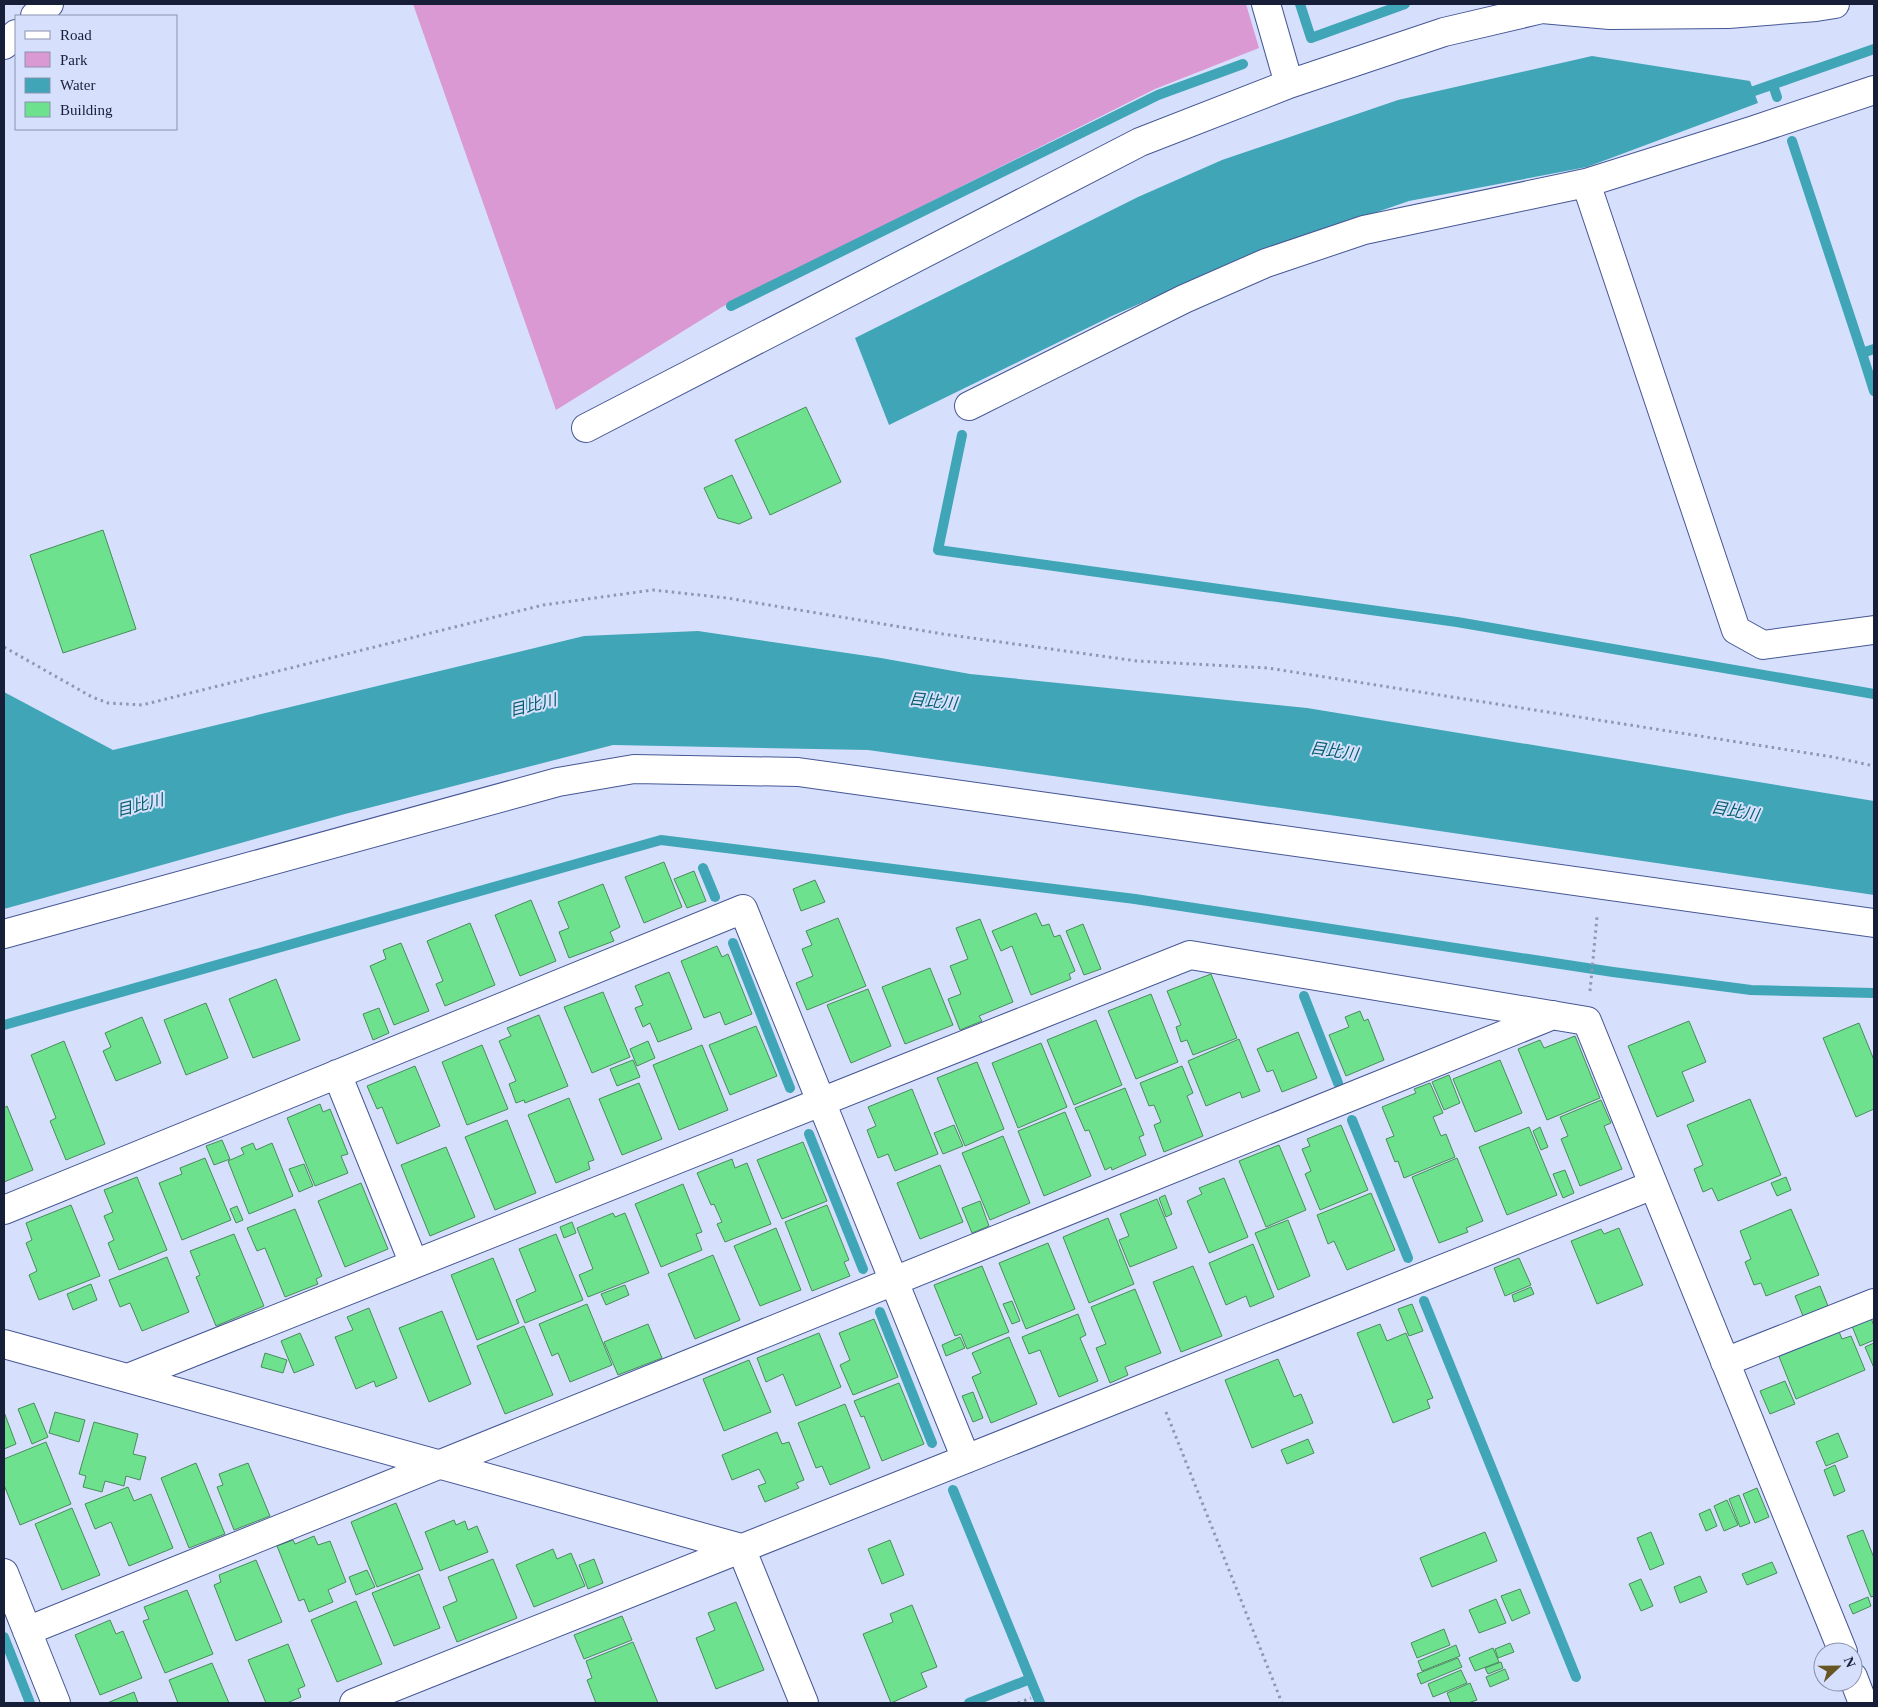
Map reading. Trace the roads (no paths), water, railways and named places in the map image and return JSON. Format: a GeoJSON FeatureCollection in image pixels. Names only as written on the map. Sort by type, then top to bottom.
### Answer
{"type":"FeatureCollection","features":[{"type":"Feature","properties":{"kind":"street"},"geometry":{"type":"LineString","coordinates":[[36,15],[49,4]]}},
{"type":"Feature","properties":{"kind":"street"},"geometry":{"type":"LineString","coordinates":[[1266,4],[1289,84]]}},
{"type":"Feature","properties":{"kind":"street"},"geometry":{"type":"LineString","coordinates":[[586,428],[1140,142],[1289,84],[1444,32],[1542,10],[1610,15],[1728,14],[1836,4]]}},
{"type":"Feature","properties":{"kind":"street"},"geometry":{"type":"LineString","coordinates":[[4,45],[15,35]]}},
{"type":"Feature","properties":{"kind":"street"},"geometry":{"type":"LineString","coordinates":[[969,406],[1184,299],[1266,263],[1364,230],[1586,183],[1874,90]]}},
{"type":"Feature","properties":{"kind":"street"},"geometry":{"type":"LineString","coordinates":[[1586,183],[1736,630],[1763,646],[1874,630]]}},
{"type":"Feature","properties":{"kind":"street"},"geometry":{"type":"LineString","coordinates":[[4,934],[558,782],[634,769],[798,772],[1874,923]]}},
{"type":"Feature","properties":{"kind":"street"},"geometry":{"type":"LineString","coordinates":[[4,1210],[743,909],[966,1459]]}},
{"type":"Feature","properties":{"kind":"street"},"geometry":{"type":"LineString","coordinates":[[128,1378],[1190,955],[1587,1021],[1839,1642]]}},
{"type":"Feature","properties":{"kind":"street"},"geometry":{"type":"LineString","coordinates":[[27,1631],[1553,1015]]}},
{"type":"Feature","properties":{"kind":"street"},"geometry":{"type":"LineString","coordinates":[[337,1074],[414,1264]]}},
{"type":"Feature","properties":{"kind":"street"},"geometry":{"type":"LineString","coordinates":[[354,1703],[1653,1185]]}},
{"type":"Feature","properties":{"kind":"street"},"geometry":{"type":"LineString","coordinates":[[1725,1362],[1874,1303]]}},
{"type":"Feature","properties":{"kind":"street"},"geometry":{"type":"LineString","coordinates":[[4,1344],[741,1548]]}},
{"type":"Feature","properties":{"kind":"street"},"geometry":{"type":"LineString","coordinates":[[741,1548],[804,1703]]}},
{"type":"Feature","properties":{"kind":"street"},"geometry":{"type":"LineString","coordinates":[[4,1573],[56,1703]]}},
{"type":"Feature","properties":{"kind":"water"},"geometry":{"type":"Polygon","coordinates":[[[1592,56],[1750,81],[1758,103],[1587,167],[1409,201],[1249,256],[1114,315],[889,425],[855,338],[1138,197],[1222,160],[1398,100],[1592,56]]]}},
{"type":"Feature","properties":{"kind":"water","name":"目比川"},"geometry":{"type":"Polygon","coordinates":[[[698,631],[881,658],[970,674],[1307,708],[1874,801],[1874,895],[1358,819],[868,750],[613,745],[345,814],[4,909],[4,692],[113,750],[584,636],[698,631]]]}},
{"type":"Feature","properties":{"kind":"waterway"},"geometry":{"type":"LineString","coordinates":[[1300,4],[1311,38],[1405,4]]}},
{"type":"Feature","properties":{"kind":"waterway"},"geometry":{"type":"LineString","coordinates":[[1740,93],[1754,91],[1874,49]]}},
{"type":"Feature","properties":{"kind":"waterway"},"geometry":{"type":"LineString","coordinates":[[731,306],[1158,95],[1243,64]]}},
{"type":"Feature","properties":{"kind":"waterway"},"geometry":{"type":"LineString","coordinates":[[1773,85],[1777,97]]}},
{"type":"Feature","properties":{"kind":"waterway"},"geometry":{"type":"LineString","coordinates":[[1792,141],[1862,353]]}},
{"type":"Feature","properties":{"kind":"waterway"},"geometry":{"type":"LineString","coordinates":[[1874,349],[1862,353],[1874,391]]}},
{"type":"Feature","properties":{"kind":"waterway"},"geometry":{"type":"LineString","coordinates":[[962,435],[938,550],[1457,622],[1874,694]]}},
{"type":"Feature","properties":{"kind":"waterway"},"geometry":{"type":"LineString","coordinates":[[4,1025],[661,840],[1135,899],[1613,972],[1751,990],[1874,993]]}},
{"type":"Feature","properties":{"kind":"waterway"},"geometry":{"type":"LineString","coordinates":[[703,868],[715,897]]}},
{"type":"Feature","properties":{"kind":"waterway"},"geometry":{"type":"LineString","coordinates":[[733,943],[790,1088]]}},
{"type":"Feature","properties":{"kind":"waterway"},"geometry":{"type":"LineString","coordinates":[[1304,996],[1338,1083]]}},
{"type":"Feature","properties":{"kind":"waterway"},"geometry":{"type":"LineString","coordinates":[[1352,1120],[1408,1258]]}},
{"type":"Feature","properties":{"kind":"waterway"},"geometry":{"type":"LineString","coordinates":[[809,1134],[863,1269]]}},
{"type":"Feature","properties":{"kind":"waterway"},"geometry":{"type":"LineString","coordinates":[[1424,1301],[1576,1677]]}},
{"type":"Feature","properties":{"kind":"waterway"},"geometry":{"type":"LineString","coordinates":[[880,1312],[932,1443]]}},
{"type":"Feature","properties":{"kind":"waterway"},"geometry":{"type":"LineString","coordinates":[[953,1490],[1040,1703]]}},
{"type":"Feature","properties":{"kind":"waterway"},"geometry":{"type":"LineString","coordinates":[[4,1637],[30,1703]]}},
{"type":"Feature","properties":{"kind":"waterway"},"geometry":{"type":"LineString","coordinates":[[969,1703],[1030,1679]]}}]}
